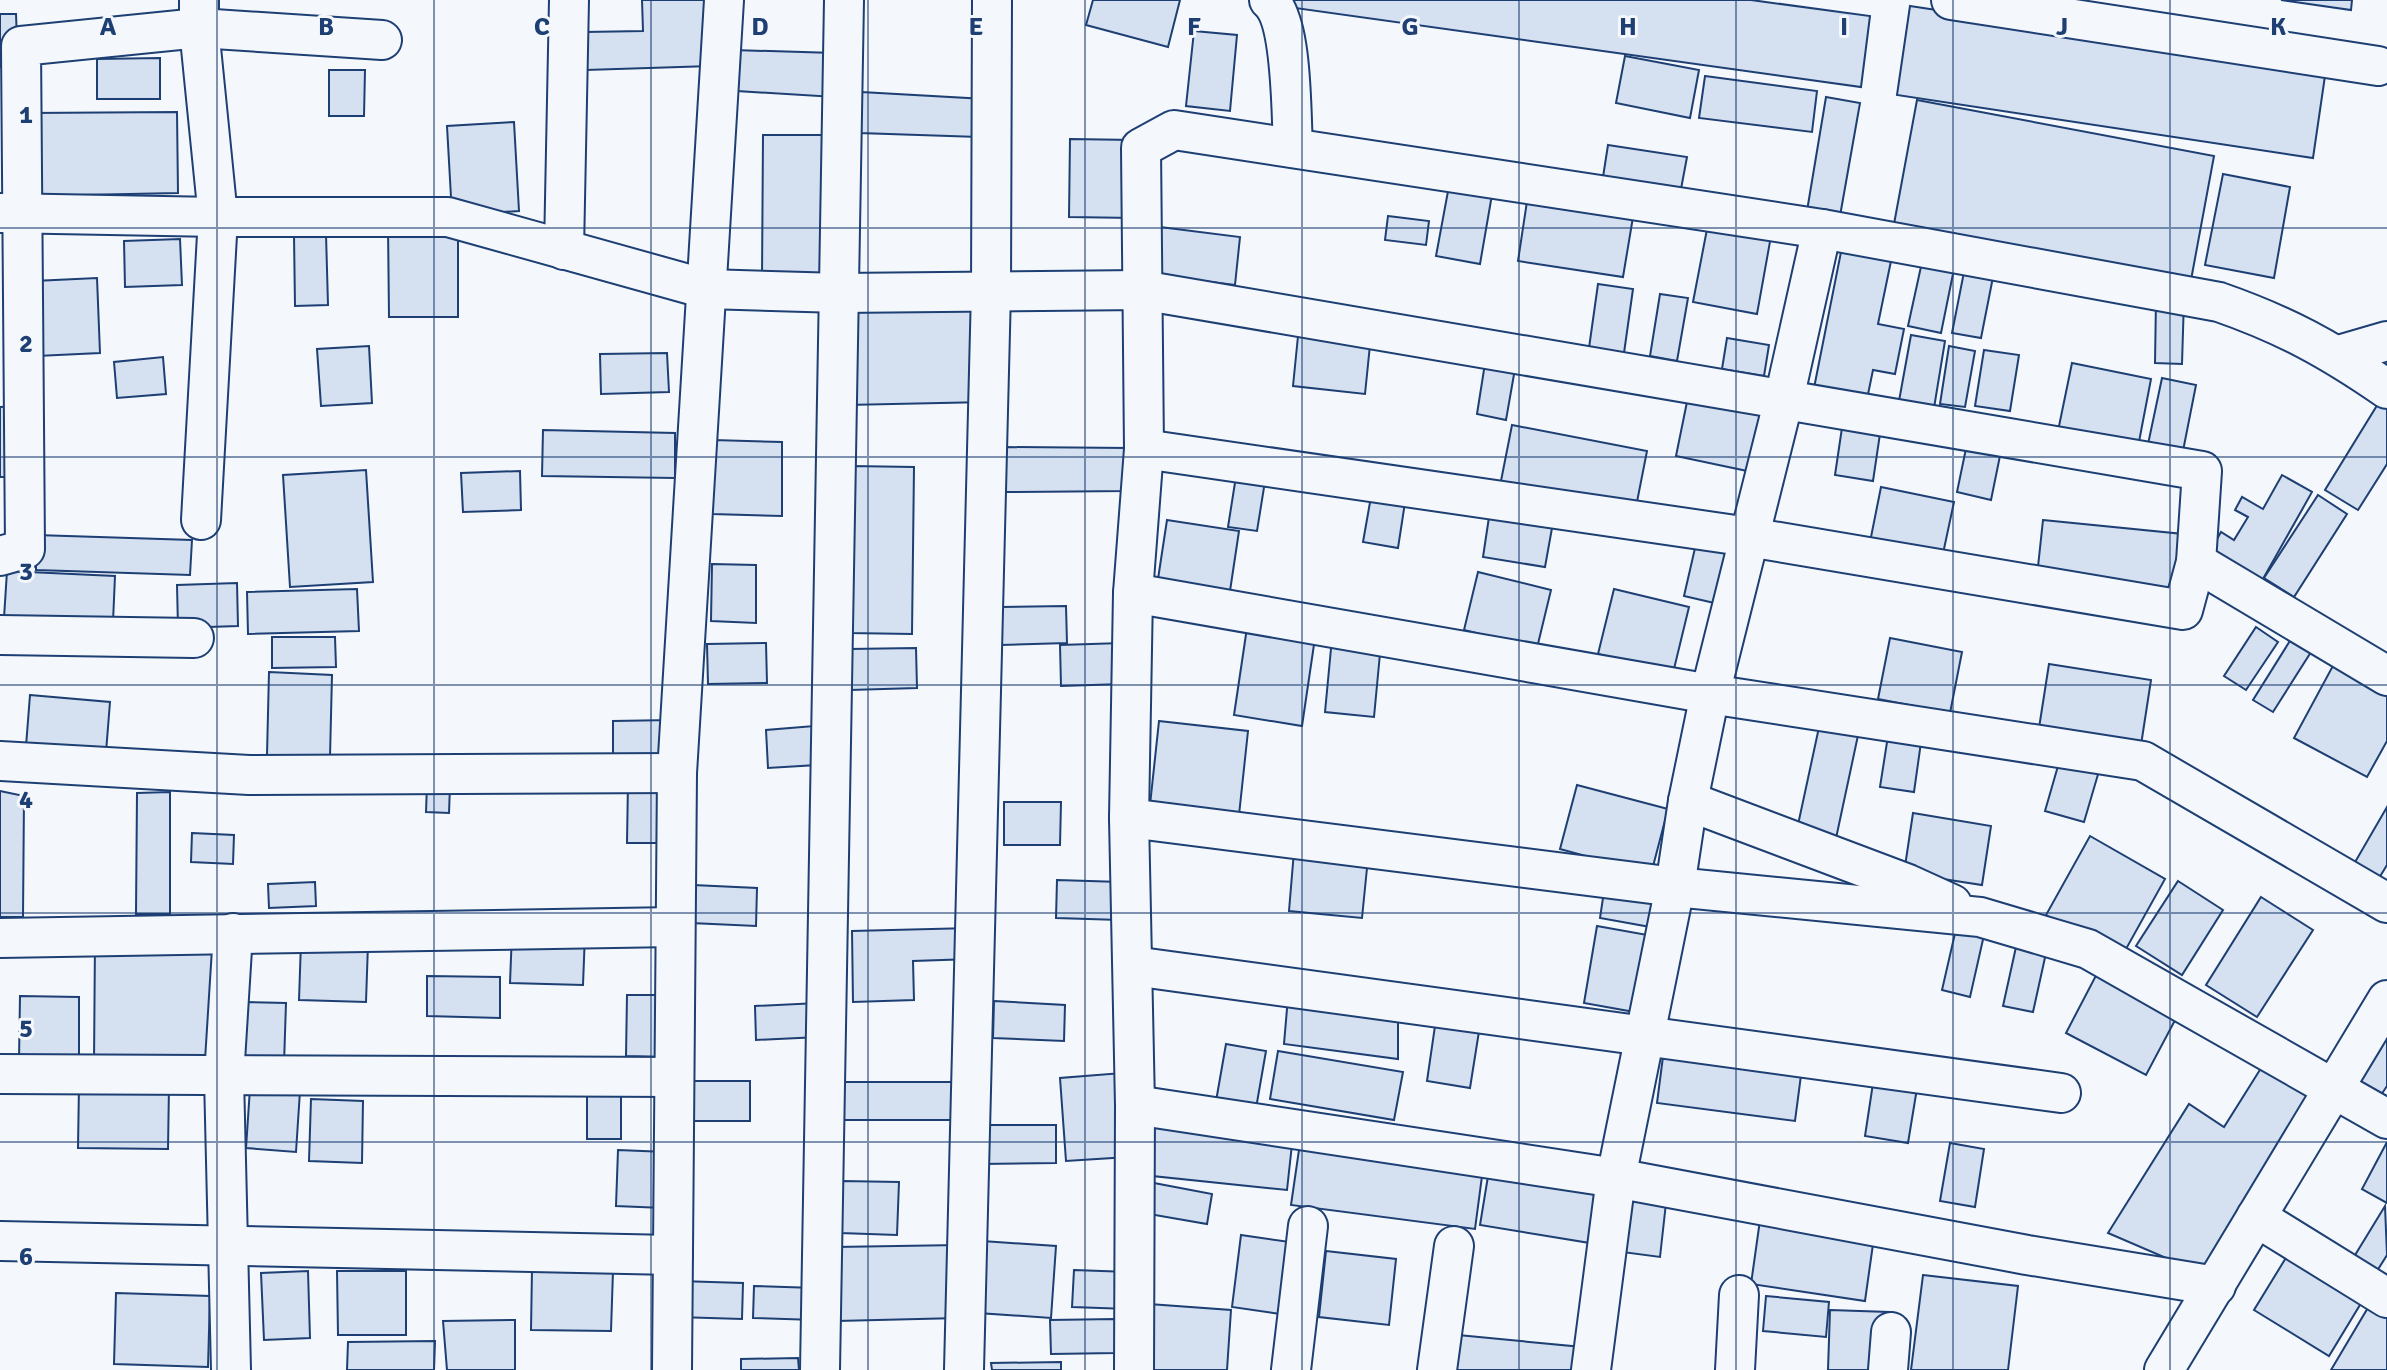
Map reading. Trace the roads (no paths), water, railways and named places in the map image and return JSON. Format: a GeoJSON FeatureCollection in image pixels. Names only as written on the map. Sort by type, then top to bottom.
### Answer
{"type":"FeatureCollection","features":[{"type":"Feature","properties":{"kind":"street"},"geometry":{"type":"LineString","coordinates":[[564,250],[569,0]]}},
{"type":"Feature","properties":{"kind":"street"},"geometry":{"type":"LineString","coordinates":[[672,1370],[677,773],[724,0]]}},
{"type":"Feature","properties":{"kind":"street"},"geometry":{"type":"LineString","coordinates":[[820,1370],[844,0]]}},
{"type":"Feature","properties":{"kind":"street"},"geometry":{"type":"LineString","coordinates":[[964,1370],[991,291],[992,0]]}},
{"type":"Feature","properties":{"kind":"street"},"geometry":{"type":"LineString","coordinates":[[1269,0],[1285,33],[1293,148]]}},
{"type":"Feature","properties":{"kind":"street"},"geometry":{"type":"LineString","coordinates":[[1951,0],[2378,66]]}},
{"type":"Feature","properties":{"kind":"street"},"geometry":{"type":"LineString","coordinates":[[199,14],[218,217],[201,520]]}},
{"type":"Feature","properties":{"kind":"street"},"geometry":{"type":"LineString","coordinates":[[0,556],[25,549],[12,213],[21,46],[199,14],[382,40]]}},
{"type":"Feature","properties":{"kind":"street"},"geometry":{"type":"LineString","coordinates":[[1134,1370],[1135,1105],[1129,818],[1133,593],[1144,449],[1141,148],[1174,130],[1822,229],[2219,302],[2305,336],[2339,355],[2387,389]]}},
{"type":"Feature","properties":{"kind":"street"},"geometry":{"type":"LineString","coordinates":[[12,213],[448,217],[706,289],[840,293],[1141,290],[2202,471],[2196,562],[2183,610],[1749,537],[1144,449]]}},
{"type":"Feature","properties":{"kind":"street"},"geometry":{"type":"LineString","coordinates":[[1591,1370],[1616,1178],[1675,887],[1688,801],[1710,694],[1784,399],[1822,229]]}},
{"type":"Feature","properties":{"kind":"street"},"geometry":{"type":"LineString","coordinates":[[2339,355],[2387,341]]}},
{"type":"Feature","properties":{"kind":"street"},"geometry":{"type":"LineString","coordinates":[[2196,562],[2387,676]]}},
{"type":"Feature","properties":{"kind":"street"},"geometry":{"type":"LineString","coordinates":[[1133,593],[1710,694],[2143,761],[2387,903]]}},
{"type":"Feature","properties":{"kind":"street"},"geometry":{"type":"LineString","coordinates":[[0,635],[194,638]]}},
{"type":"Feature","properties":{"kind":"street"},"geometry":{"type":"LineString","coordinates":[[0,761],[249,775],[677,773]]}},
{"type":"Feature","properties":{"kind":"street"},"geometry":{"type":"LineString","coordinates":[[1688,801],[1908,884],[1980,917],[2088,949],[2387,1119]]}},
{"type":"Feature","properties":{"kind":"street"},"geometry":{"type":"LineString","coordinates":[[1129,818],[1675,887],[1980,917]]}},
{"type":"Feature","properties":{"kind":"street"},"geometry":{"type":"LineString","coordinates":[[0,938],[675,927]]}},
{"type":"Feature","properties":{"kind":"street"},"geometry":{"type":"LineString","coordinates":[[231,1370],[224,1077],[233,933]]}},
{"type":"Feature","properties":{"kind":"street"},"geometry":{"type":"LineString","coordinates":[[1133,966],[2061,1093]]}},
{"type":"Feature","properties":{"kind":"street"},"geometry":{"type":"LineString","coordinates":[[2164,1370],[2387,1000]]}},
{"type":"Feature","properties":{"kind":"street"},"geometry":{"type":"LineString","coordinates":[[0,1074],[674,1077]]}},
{"type":"Feature","properties":{"kind":"street"},"geometry":{"type":"LineString","coordinates":[[1135,1105],[1616,1178],[2027,1255],[2216,1286]]}},
{"type":"Feature","properties":{"kind":"street"},"geometry":{"type":"LineString","coordinates":[[2256,1217],[2387,1298]]}},
{"type":"Feature","properties":{"kind":"street"},"geometry":{"type":"LineString","coordinates":[[1291,1370],[1308,1226]]}},
{"type":"Feature","properties":{"kind":"street"},"geometry":{"type":"LineString","coordinates":[[0,1241],[673,1255]]}},
{"type":"Feature","properties":{"kind":"street"},"geometry":{"type":"LineString","coordinates":[[1437,1370],[1454,1246]]}},
{"type":"Feature","properties":{"kind":"street"},"geometry":{"type":"LineString","coordinates":[[1735,1370],[1739,1295]]}},
{"type":"Feature","properties":{"kind":"street"},"geometry":{"type":"LineString","coordinates":[[1888,1370],[1891,1332]]}}]}
